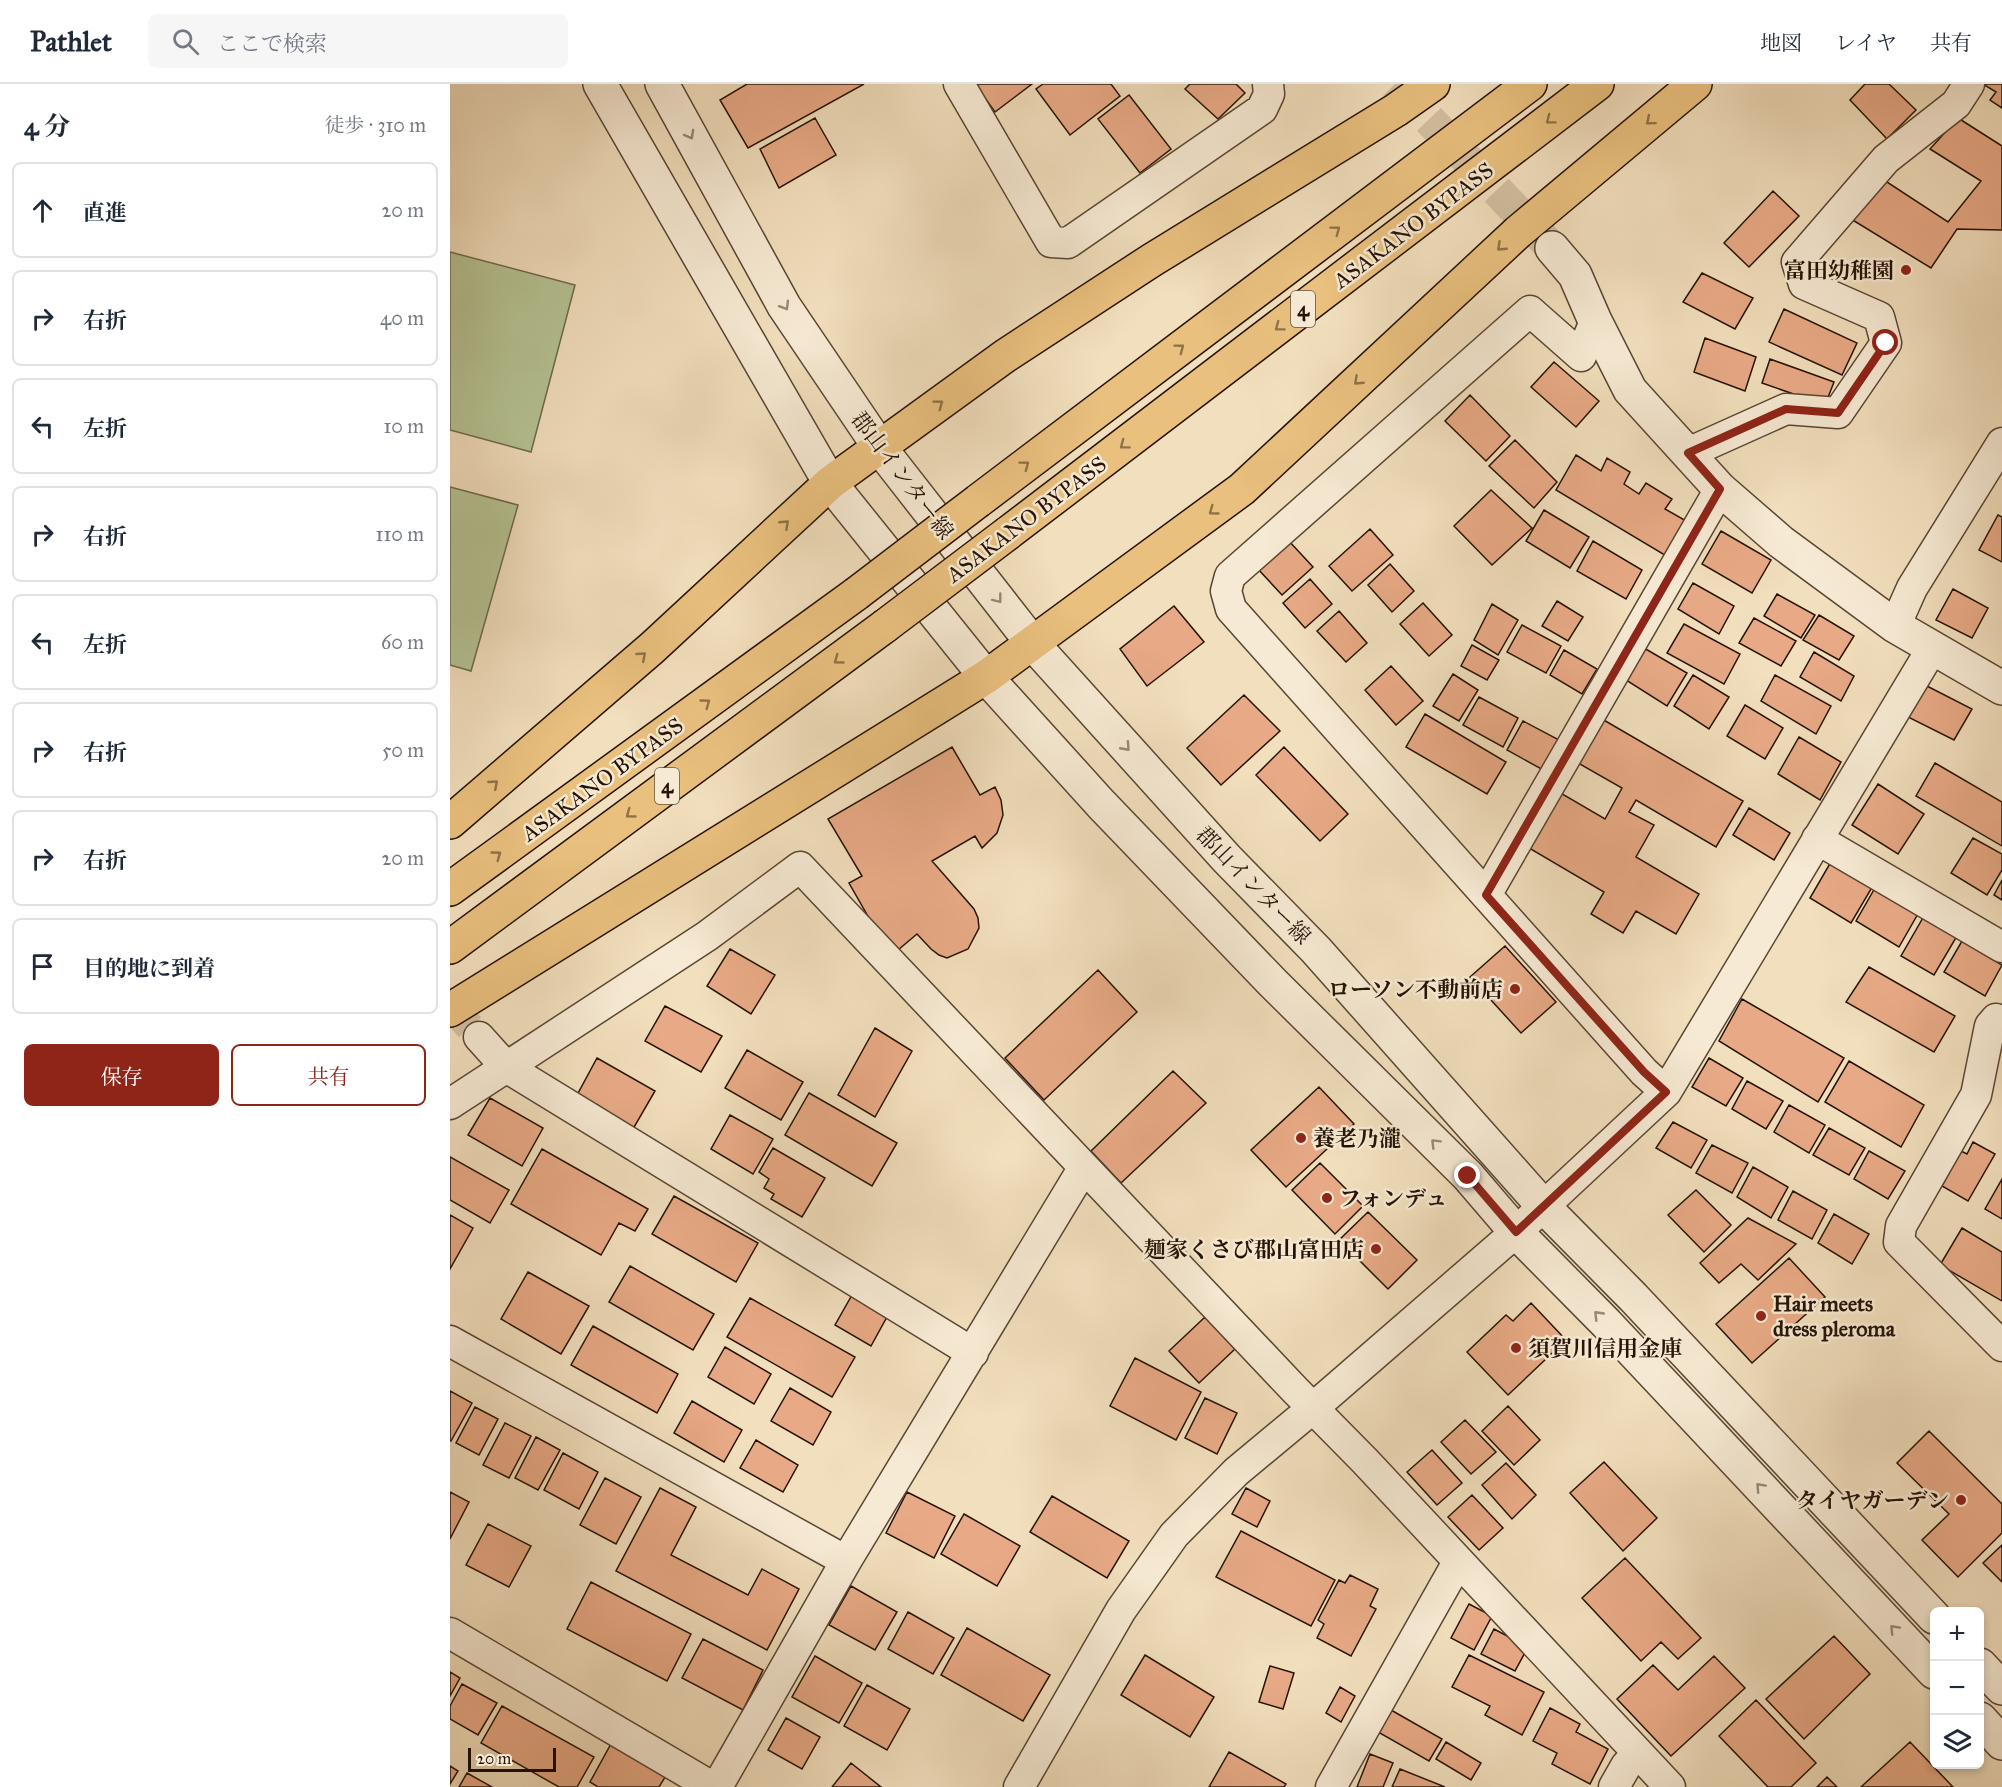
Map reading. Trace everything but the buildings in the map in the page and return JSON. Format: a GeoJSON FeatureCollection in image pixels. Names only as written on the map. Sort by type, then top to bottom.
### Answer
{"type":"FeatureCollection","features":[{"type":"Feature","properties":{"kind":"highway"},"geometry":{"type":"LineString","coordinates":[[450,822],[652,648],[830,483],[1005,356],[1152,260],[1396,111],[1433,84]]}},
{"type":"Feature","properties":{"kind":"highway","name":"ASAKANO BYPASS"},"geometry":{"type":"LineString","coordinates":[[450,890],[856,594],[1530,84]]}},
{"type":"Feature","properties":{"kind":"highway","name":"ASAKANO BYPASS"},"geometry":{"type":"LineString","coordinates":[[450,947],[1008,534],[1597,84]]}},
{"type":"Feature","properties":{"kind":"highway"},"geometry":{"type":"LineString","coordinates":[[450,1010],[986,677],[1242,489],[1518,232],[1695,84]]}},
{"type":"Feature","properties":{"kind":"street"},"geometry":{"type":"LineString","coordinates":[[600,84],[830,483],[986,677],[1101,804],[1273,983],[1468,1176],[1516,1232],[1606,1323],[1930,1667]]}},
{"type":"Feature","properties":{"kind":"street","name":"郡山インター線"},"geometry":{"type":"LineString","coordinates":[[662,84],[784,306],[880,448],[1033,644],[1227,859],[1316,950],[1544,1207],[1633,1297],[1930,1612]]}},
{"type":"Feature","properties":{"kind":"street"},"geometry":{"type":"LineString","coordinates":[[959,84],[1051,242],[1068,243],[1262,109],[1269,94],[1268,84]]}},
{"type":"Feature","properties":{"kind":"street"},"geometry":{"type":"LineString","coordinates":[[1688,453],[1786,409],[1838,413],[1886,343],[1879,316],[1804,285],[1797,262],[1886,159],[1956,104],[1969,84]]}},
{"type":"Feature","properties":{"kind":"street"},"geometry":{"type":"LineString","coordinates":[[1552,248],[1575,275],[1595,321],[1630,390],[1720,489],[1781,542],[1895,626],[2002,688]]}},
{"type":"Feature","properties":{"kind":"street"},"geometry":{"type":"LineString","coordinates":[[1595,321],[1581,356],[1530,311],[1230,576],[1226,591],[1231,609],[1644,1072],[1666,1092]]}},
{"type":"Feature","properties":{"kind":"street"},"geometry":{"type":"LineString","coordinates":[[1895,626],[1912,588],[2002,443]]}},
{"type":"Feature","properties":{"kind":"street"},"geometry":{"type":"LineString","coordinates":[[1486,895],[1720,489]]}},
{"type":"Feature","properties":{"kind":"street"},"geometry":{"type":"LineString","coordinates":[[1020,1787],[1121,1610],[1174,1535],[1236,1472],[1516,1232],[1666,1092],[1933,647]]}},
{"type":"Feature","properties":{"kind":"street"},"geometry":{"type":"LineString","coordinates":[[1817,840],[2002,947]]}},
{"type":"Feature","properties":{"kind":"street"},"geometry":{"type":"LineString","coordinates":[[450,1104],[707,936],[800,867],[1294,1390],[1365,1461],[1670,1787]]}},
{"type":"Feature","properties":{"kind":"street"},"geometry":{"type":"LineString","coordinates":[[2000,1017],[1990,1026],[1976,1095],[1901,1226],[1899,1242],[2002,1346]]}},
{"type":"Feature","properties":{"kind":"street"},"geometry":{"type":"LineString","coordinates":[[479,1037],[506,1067],[973,1353]]}},
{"type":"Feature","properties":{"kind":"street"},"geometry":{"type":"LineString","coordinates":[[450,1633],[715,1787],[846,1561],[1084,1167]]}},
{"type":"Feature","properties":{"kind":"street"},"geometry":{"type":"LineString","coordinates":[[450,1341],[846,1561]]}},
{"type":"Feature","properties":{"kind":"street"},"geometry":{"type":"LineString","coordinates":[[1331,1787],[1458,1562]]}},
{"type":"Feature","properties":{"kind":"street"},"geometry":{"type":"LineString","coordinates":[[1984,1669],[2002,1688]]}},
{"type":"Feature","properties":{"kind":"street"},"geometry":{"type":"LineString","coordinates":[[1984,1723],[2002,1743]]}},
{"type":"Feature","properties":{"kind":"street"},"geometry":{"type":"LineString","coordinates":[[1614,1787],[1626,1766],[1638,1753]]}},
{"type":"Feature","properties":{"kind":"green space"},"geometry":{"type":"Polygon","coordinates":[[[450,252],[575,285],[531,452],[450,430],[450,252]]]}},
{"type":"Feature","properties":{"kind":"green space"},"geometry":{"type":"Polygon","coordinates":[[[450,487],[518,505],[471,671],[450,665],[450,487]]]}},
{"type":"Feature","properties":{"kind":"tunnel"},"geometry":{"type":"LineString","coordinates":[[1395,84],[1552,248]]}},
{"type":"Feature","properties":{"kind":"tunnel"},"geometry":{"type":"LineString","coordinates":[[450,1005],[479,1037]]}},
{"type":"Feature","properties":{"kind":"place","name":"富田幼稚園"},"geometry":{"type":"Point","coordinates":[1906,270]}},
{"type":"Feature","properties":{"kind":"place","name":"ローソン不動前店"},"geometry":{"type":"Point","coordinates":[1515,989]}},
{"type":"Feature","properties":{"kind":"place","name":"養老乃瀧"},"geometry":{"type":"Point","coordinates":[1301,1138]}},
{"type":"Feature","properties":{"kind":"place","name":"フォンデュ"},"geometry":{"type":"Point","coordinates":[1327,1198]}},
{"type":"Feature","properties":{"kind":"place","name":"麺家くさび郡山富田店"},"geometry":{"type":"Point","coordinates":[1376,1249]}},
{"type":"Feature","properties":{"kind":"place","name":"Hair meets dress pleroma"},"geometry":{"type":"Point","coordinates":[1761,1316]}},
{"type":"Feature","properties":{"kind":"place","name":"須賀川信用金庫"},"geometry":{"type":"Point","coordinates":[1516,1348]}},
{"type":"Feature","properties":{"kind":"place","name":"タイヤガーデン"},"geometry":{"type":"Point","coordinates":[1961,1500]}},
{"type":"Feature","properties":{"kind":"route"},"geometry":{"type":"LineString","coordinates":[[1468,1176],[1516,1232],[1666,1092],[1644,1072],[1486,895],[1720,489],[1688,453],[1786,409],[1838,413],[1886,343]]}}]}
